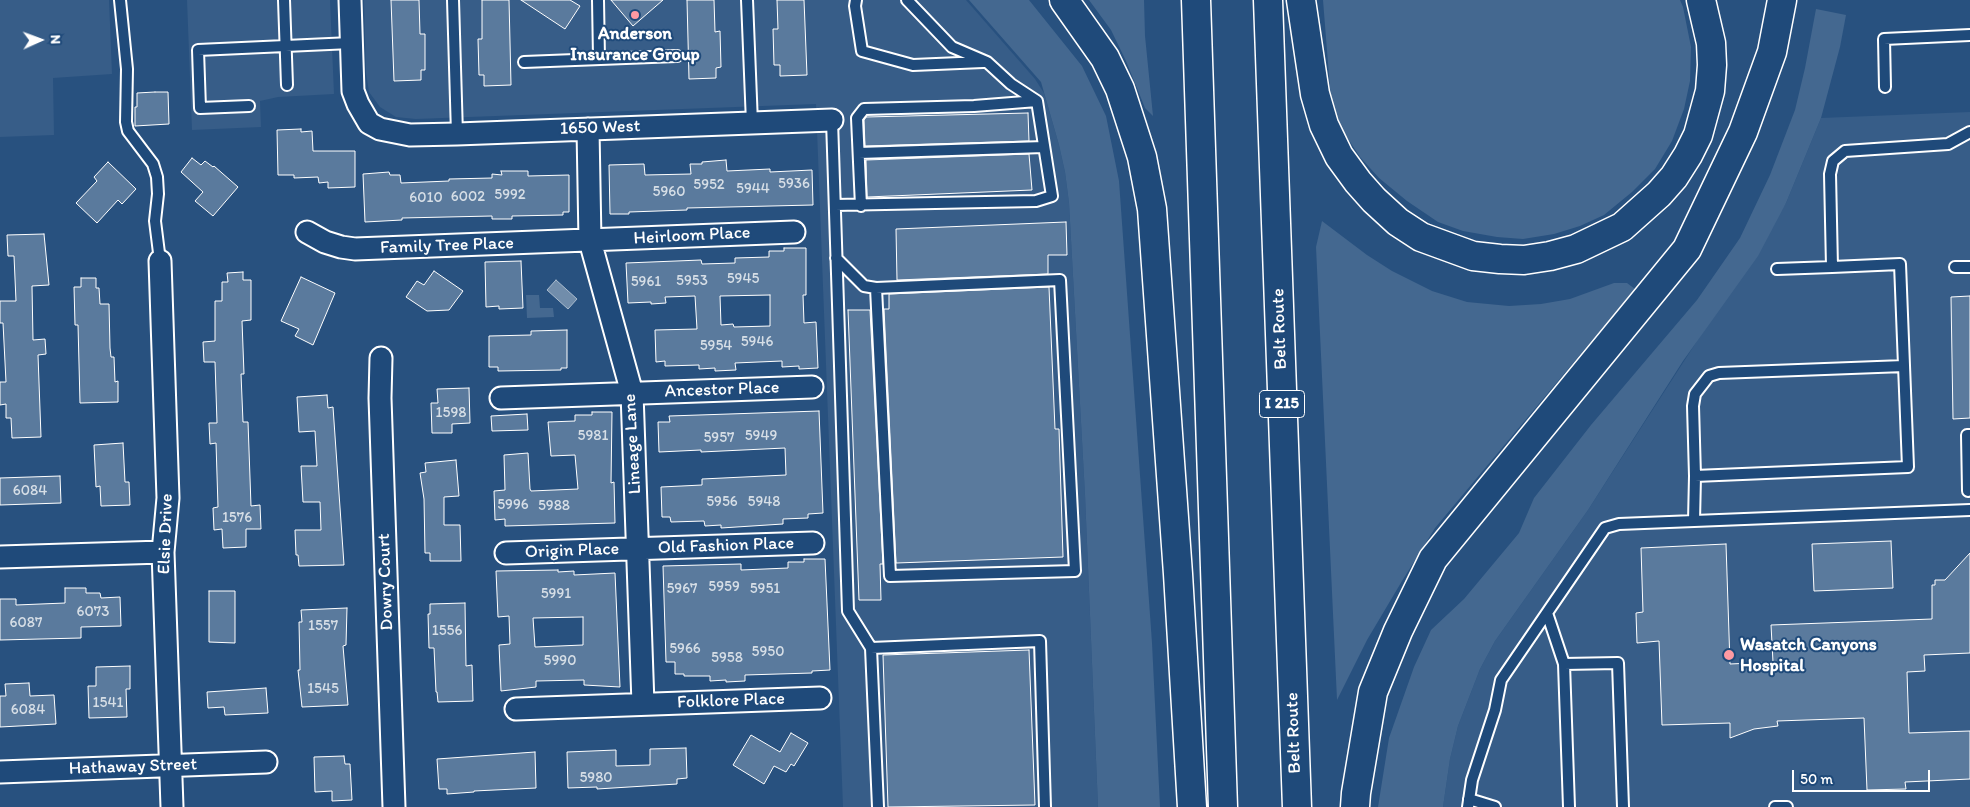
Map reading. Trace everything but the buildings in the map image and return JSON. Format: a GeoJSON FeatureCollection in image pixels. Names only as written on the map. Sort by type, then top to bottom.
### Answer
{"type":"FeatureCollection","features":[{"type":"Feature","properties":{"kind":"highway"},"geometry":{"type":"LineString","coordinates":[[1064,0],[1105,58],[1120,89],[1142,157],[1152,209],[1178,574],[1192,807]]}},
{"type":"Feature","properties":{"kind":"highway"},"geometry":{"type":"LineString","coordinates":[[1186,0],[1199,96]]}},
{"type":"Feature","properties":{"kind":"highway"},"geometry":{"type":"LineString","coordinates":[[1196,0],[1223,807]]}},
{"type":"Feature","properties":{"kind":"highway","name":"Belt Route"},"geometry":{"type":"LineString","coordinates":[[1268,0],[1297,807]]}},
{"type":"Feature","properties":{"kind":"highway"},"geometry":{"type":"LineString","coordinates":[[1301,0],[1315,94],[1324,125],[1339,156],[1368,194],[1398,222],[1421,237],[1473,256],[1524,260],[1576,249],[1622,227],[1659,194],[1674,177],[1698,135],[1710,91],[1711,43],[1702,0]]}},
{"type":"Feature","properties":{"kind":"highway"},"geometry":{"type":"LineString","coordinates":[[1355,807],[1372,692],[1398,631],[1433,559],[1687,249],[1744,132],[1772,52],[1782,0]]}},
{"type":"Feature","properties":{"kind":"street"},"geometry":{"type":"LineString","coordinates":[[350,0],[351,43]]}},
{"type":"Feature","properties":{"kind":"street","name":"1650 West"},"geometry":{"type":"LineString","coordinates":[[351,43],[353,91],[369,123],[380,129],[410,135],[832,120]]}},
{"type":"Feature","properties":{"kind":"street","name":"Lineage Lane"},"geometry":{"type":"LineString","coordinates":[[588,129],[590,241],[632,393],[643,704]]}},
{"type":"Feature","properties":{"kind":"street","name":"Family Tree Place"},"geometry":{"type":"LineString","coordinates":[[307,232],[326,242],[355,249],[590,241]]}},
{"type":"Feature","properties":{"kind":"street","name":"Heirloom Place"},"geometry":{"type":"LineString","coordinates":[[590,241],[794,232]]}},
{"type":"Feature","properties":{"kind":"street","name":"Elsie Drive"},"geometry":{"type":"LineString","coordinates":[[160,261],[168,498],[163,552],[172,807]]}},
{"type":"Feature","properties":{"kind":"street","name":"Dowry Court"},"geometry":{"type":"LineString","coordinates":[[381,358],[380,398],[394,807]]}},
{"type":"Feature","properties":{"kind":"street","name":"Ancestor Place"},"geometry":{"type":"LineString","coordinates":[[501,398],[812,387]]}},
{"type":"Feature","properties":{"kind":"street","name":"Old Fashion Place"},"geometry":{"type":"LineString","coordinates":[[638,549],[813,543]]}},
{"type":"Feature","properties":{"kind":"street","name":"Origin Place"},"geometry":{"type":"LineString","coordinates":[[506,553],[638,549]]}},
{"type":"Feature","properties":{"kind":"street"},"geometry":{"type":"LineString","coordinates":[[0,556],[163,552]]}},
{"type":"Feature","properties":{"kind":"street","name":"Folklore Place"},"geometry":{"type":"LineString","coordinates":[[516,709],[820,698]]}},
{"type":"Feature","properties":{"kind":"street","name":"Hathaway Street"},"geometry":{"type":"LineString","coordinates":[[0,772],[266,762]]}},
{"type":"Feature","properties":{"kind":"lane"},"geometry":{"type":"LineString","coordinates":[[120,0],[127,69],[126,122],[128,131],[153,164],[157,177],[158,194],[155,221],[160,261]]}},
{"type":"Feature","properties":{"kind":"lane"},"geometry":{"type":"LineString","coordinates":[[284,0],[287,85]]}},
{"type":"Feature","properties":{"kind":"lane"},"geometry":{"type":"LineString","coordinates":[[453,0],[457,134]]}},
{"type":"Feature","properties":{"kind":"lane"},"geometry":{"type":"LineString","coordinates":[[598,0],[599,58]]}},
{"type":"Feature","properties":{"kind":"lane"},"geometry":{"type":"LineString","coordinates":[[747,0],[752,123]]}},
{"type":"Feature","properties":{"kind":"lane"},"geometry":{"type":"LineString","coordinates":[[856,0],[854,6],[862,51],[913,65],[987,62]]}},
{"type":"Feature","properties":{"kind":"lane"},"geometry":{"type":"LineString","coordinates":[[835,205],[861,206],[1036,201],[1052,196],[1037,101],[1011,84],[987,62],[952,47],[907,0]]}},
{"type":"Feature","properties":{"kind":"lane"},"geometry":{"type":"LineString","coordinates":[[1885,87],[1884,39],[1970,35]]}},
{"type":"Feature","properties":{"kind":"lane"},"geometry":{"type":"LineString","coordinates":[[248,106],[200,108],[198,50],[351,43]]}},
{"type":"Feature","properties":{"kind":"lane"},"geometry":{"type":"LineString","coordinates":[[524,62],[678,56]]}},
{"type":"Feature","properties":{"kind":"lane"},"geometry":{"type":"LineString","coordinates":[[861,206],[857,118],[864,109],[974,106],[1037,101]]}},
{"type":"Feature","properties":{"kind":"lane"},"geometry":{"type":"LineString","coordinates":[[832,120],[848,611],[871,648],[878,807]]}},
{"type":"Feature","properties":{"kind":"lane"},"geometry":{"type":"LineString","coordinates":[[1832,267],[1830,174],[1833,161],[1838,155],[1853,149],[1948,144],[1970,132]]}},
{"type":"Feature","properties":{"kind":"lane"},"geometry":{"type":"LineString","coordinates":[[859,153],[1044,147]]}},
{"type":"Feature","properties":{"kind":"lane"},"geometry":{"type":"LineString","coordinates":[[836,258],[864,286],[876,288],[1060,280],[1075,571],[890,576],[876,288]]}},
{"type":"Feature","properties":{"kind":"lane"},"geometry":{"type":"LineString","coordinates":[[1695,476],[1908,467],[1900,264],[1777,269]]}},
{"type":"Feature","properties":{"kind":"lane"},"geometry":{"type":"LineString","coordinates":[[1955,267],[1970,267]]}},
{"type":"Feature","properties":{"kind":"lane"},"geometry":{"type":"LineString","coordinates":[[1694,521],[1693,406],[1695,394],[1709,376],[1719,373],[1904,366]]}},
{"type":"Feature","properties":{"kind":"lane"},"geometry":{"type":"LineString","coordinates":[[1968,491],[1967,435],[1970,435]]}},
{"type":"Feature","properties":{"kind":"lane"},"geometry":{"type":"LineString","coordinates":[[1496,807],[1468,803],[1472,780],[1495,710],[1501,680],[1605,528],[1619,524],[1970,510]]}},
{"type":"Feature","properties":{"kind":"lane"},"geometry":{"type":"LineString","coordinates":[[1547,612],[1564,664],[1569,807]]}},
{"type":"Feature","properties":{"kind":"lane"},"geometry":{"type":"LineString","coordinates":[[871,648],[1040,641],[1045,807]]}},
{"type":"Feature","properties":{"kind":"lane"},"geometry":{"type":"LineString","coordinates":[[1564,664],[1618,663],[1623,807]]}},
{"type":"Feature","properties":{"kind":"lane"},"geometry":{"type":"LineString","coordinates":[[1775,807],[1787,807]]}},
{"type":"Feature","properties":{"kind":"shaded area"},"geometry":{"type":"Polygon","coordinates":[[[0,0],[109,0],[112,74],[53,78],[54,135],[0,137],[0,0]]]}},
{"type":"Feature","properties":{"kind":"shaded area"},"geometry":{"type":"Polygon","coordinates":[[[187,0],[330,0],[334,94],[278,97],[260,101],[261,127],[192,130],[187,0]]]}},
{"type":"Feature","properties":{"kind":"shaded area"},"geometry":{"type":"Polygon","coordinates":[[[364,0],[966,0],[1035,79],[1044,93],[1065,172],[1069,203],[1085,495],[1098,807],[843,807],[816,104],[416,119],[396,117],[380,107],[369,92],[366,73],[364,0]]]}},
{"type":"Feature","properties":{"kind":"shaded area"},"geometry":{"type":"Polygon","coordinates":[[[969,0],[1029,0],[1082,66],[1106,116],[1119,181],[1152,643],[1160,807],[1098,807],[1085,495],[1069,203],[1065,172],[1041,82],[969,0]]]}},
{"type":"Feature","properties":{"kind":"shaded area"},"geometry":{"type":"Polygon","coordinates":[[[1089,0],[1144,0],[1145,36],[1153,116],[1145,108],[1111,30],[1089,0]]]}},
{"type":"Feature","properties":{"kind":"shaded area"},"geometry":{"type":"Polygon","coordinates":[[[1323,0],[1680,0],[1691,47],[1690,81],[1684,109],[1672,141],[1655,169],[1632,192],[1604,215],[1580,226],[1554,234],[1523,239],[1463,231],[1438,222],[1407,201],[1379,178],[1360,157],[1343,131],[1331,101],[1323,0]]]}},
{"type":"Feature","properties":{"kind":"shaded area"},"geometry":{"type":"Polygon","coordinates":[[[1816,9],[1846,15],[1840,47],[1821,118],[1786,203],[1758,256],[1683,361],[1588,510],[1495,641],[1480,669],[1458,726],[1450,759],[1443,807],[1378,807],[1389,738],[1414,667],[1431,630],[1464,599],[1519,533],[1534,498],[1591,425],[1697,300],[1740,238],[1770,175],[1795,110],[1816,9]]]}},
{"type":"Feature","properties":{"kind":"shaded area"},"geometry":{"type":"Polygon","coordinates":[[[1970,112],[1970,807],[1443,807],[1450,759],[1458,726],[1480,669],[1495,641],[1588,510],[1786,203],[1821,118],[1970,112]]]}},
{"type":"Feature","properties":{"kind":"shaded area"},"geometry":{"type":"Polygon","coordinates":[[[1322,221],[1367,255],[1392,271],[1432,291],[1467,302],[1509,306],[1541,304],[1570,299],[1614,283],[1627,283],[1635,289],[1435,528],[1367,640],[1337,700],[1316,247],[1322,221]]]}},
{"type":"Feature","properties":{"kind":"shaded area"},"geometry":{"type":"Polygon","coordinates":[[[556,280],[577,299],[568,309],[547,290],[556,280]]]}},
{"type":"Feature","properties":{"kind":"shaded area"},"geometry":{"type":"Polygon","coordinates":[[[526,295],[539,295],[540,308],[553,308],[554,317],[527,318],[526,295]]]}},
{"type":"Feature","properties":{"kind":"place","name":"Anderson Insurance Group"},"geometry":{"type":"Point","coordinates":[635,15]}},
{"type":"Feature","properties":{"kind":"place","name":"Wasatch Canyons Hospital"},"geometry":{"type":"Point","coordinates":[1729,655]}}]}
